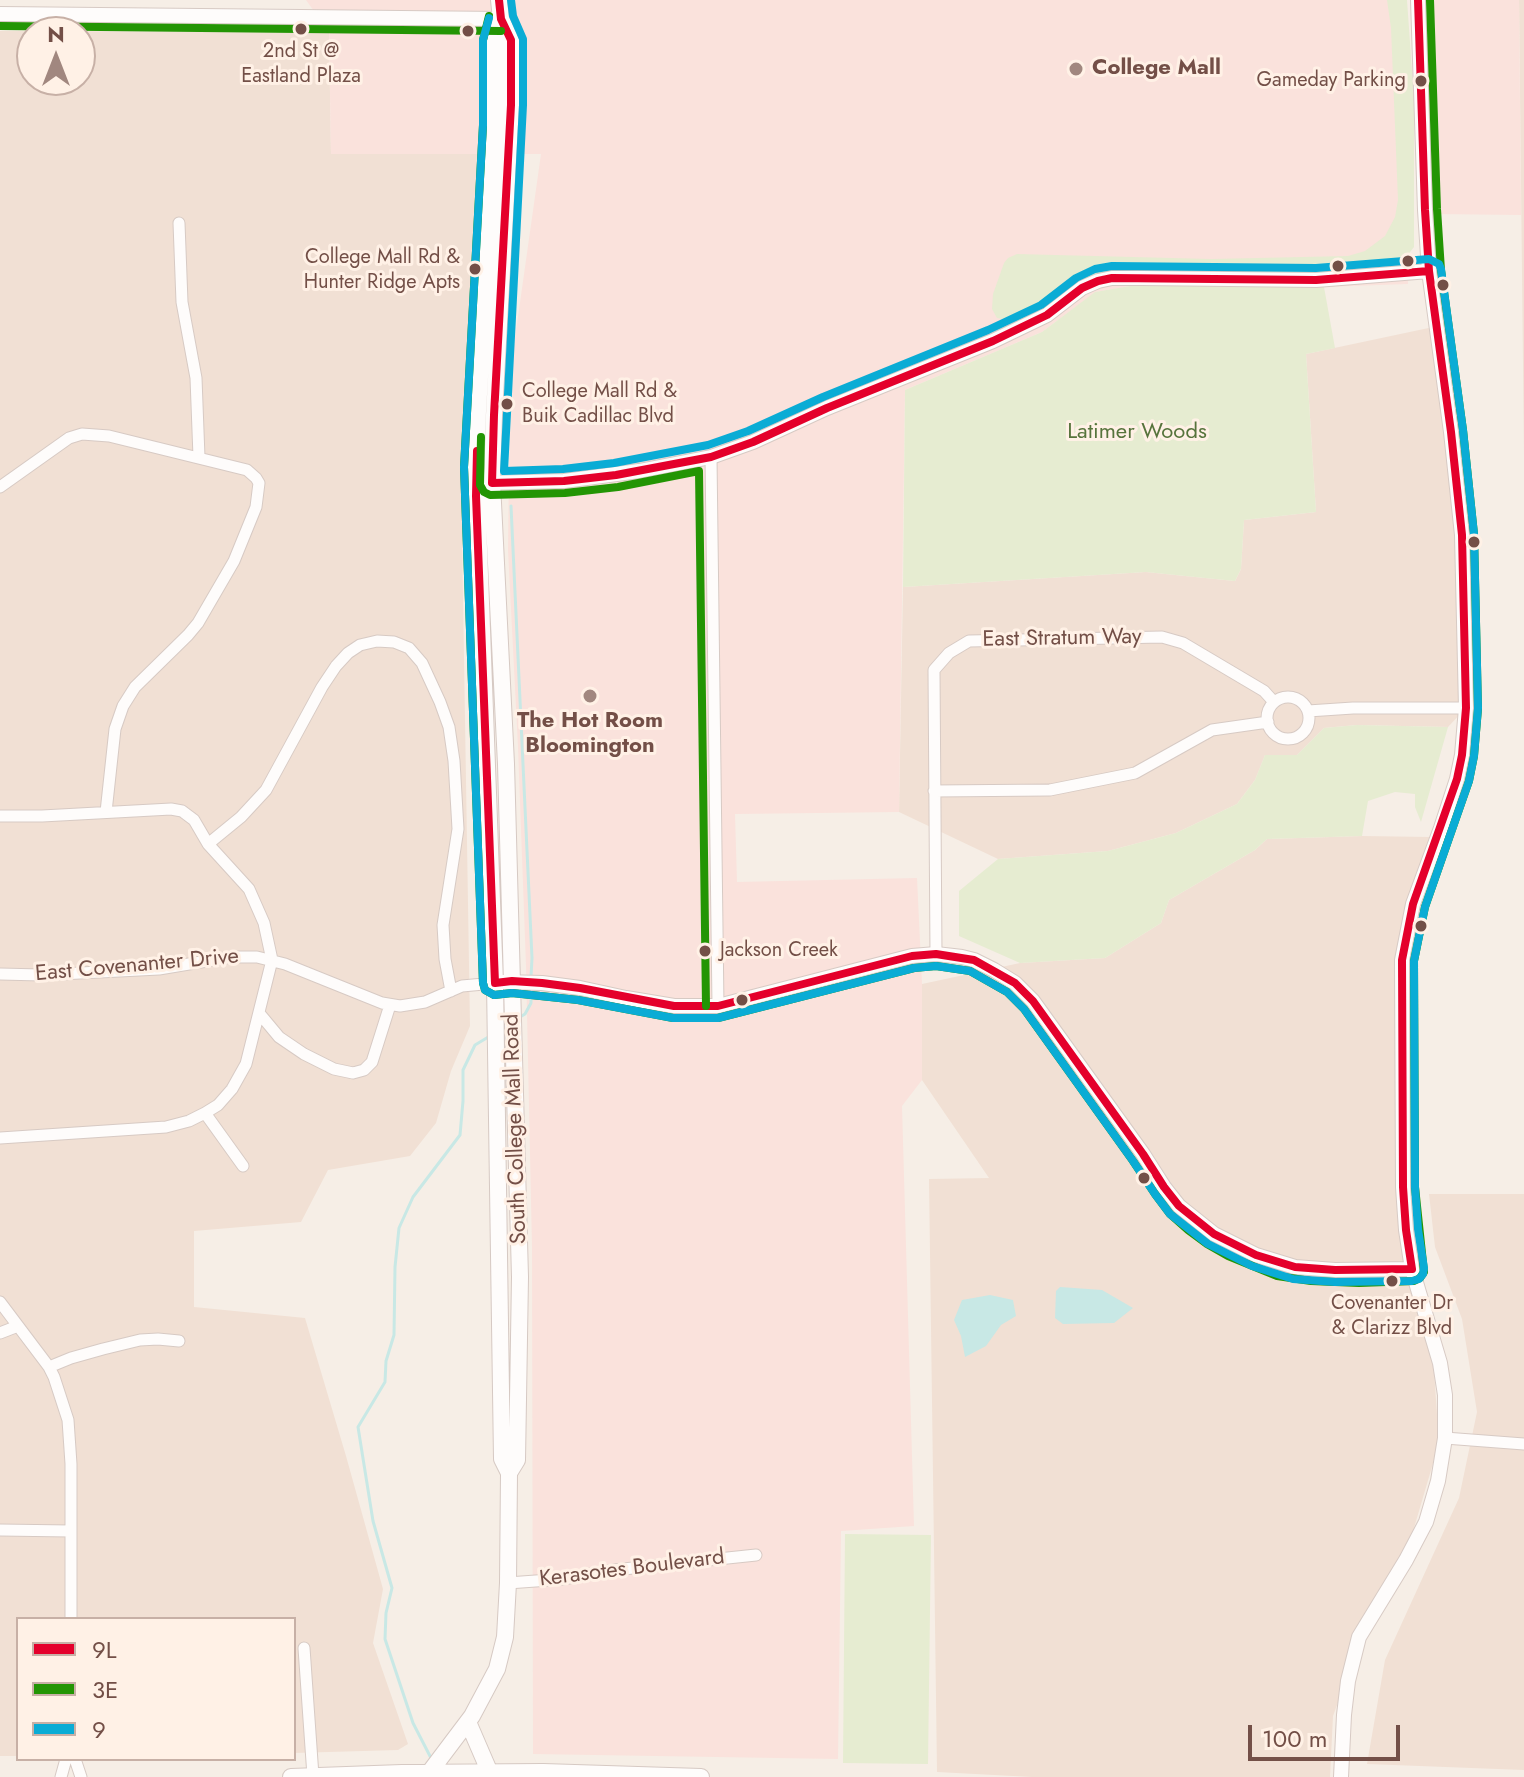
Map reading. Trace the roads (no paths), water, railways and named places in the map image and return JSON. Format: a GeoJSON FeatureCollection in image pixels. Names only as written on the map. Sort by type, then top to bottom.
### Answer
{"type":"FeatureCollection","features":[{"type":"Feature","properties":{"kind":"main road","name":"South College Mall Road"},"geometry":{"type":"LineString","coordinates":[[427,1775],[468,1722],[497,1669],[505,1637],[508,1583],[509,1473],[502,1459],[495,1018],[510,982],[506,764],[478,411],[501,148],[503,77],[495,41],[501,19],[499,0]]}},
{"type":"Feature","properties":{"kind":"main road","name":"South College Mall Road"},"geometry":{"type":"LineString","coordinates":[[484,483],[486,764],[513,1007],[520,1277],[517,1460],[509,1473]]}},
{"type":"Feature","properties":{"kind":"main road"},"geometry":{"type":"LineString","coordinates":[[500,1277],[520,1277]]}},
{"type":"Feature","properties":{"kind":"main road"},"geometry":{"type":"LineString","coordinates":[[468,1722],[490,1773]]}},
{"type":"Feature","properties":{"kind":"main road"},"geometry":{"type":"LineString","coordinates":[[291,1777],[543,1772],[701,1777]]}},
{"type":"Feature","properties":{"kind":"street"},"geometry":{"type":"LineString","coordinates":[[1341,1777],[1348,1681],[1359,1637],[1426,1522],[1438,1481],[1445,1438],[1445,1395],[1440,1363],[1412,1269],[1403,1187],[1402,960],[1413,904],[1457,779],[1466,708],[1462,535],[1429,271],[1418,0]]}},
{"type":"Feature","properties":{"kind":"street"},"geometry":{"type":"LineString","coordinates":[[0,14],[501,19]]}},
{"type":"Feature","properties":{"kind":"street"},"geometry":{"type":"LineString","coordinates":[[179,223],[182,302],[195,368],[199,457]]}},
{"type":"Feature","properties":{"kind":"street"},"geometry":{"type":"LineString","coordinates":[[484,483],[564,481],[616,475],[711,457],[993,341],[1047,315],[1082,288],[1098,281],[1112,278],[1316,280],[1429,271]]}},
{"type":"Feature","properties":{"kind":"street"},"geometry":{"type":"LineString","coordinates":[[0,487],[75,435],[90,434],[199,457],[247,470],[256,478],[259,488],[256,507],[234,561],[198,623],[135,687],[123,706],[115,729],[106,812]]}},
{"type":"Feature","properties":{"kind":"street"},"geometry":{"type":"LineString","coordinates":[[711,457],[718,1006]]}},
{"type":"Feature","properties":{"kind":"street","name":"East Stratum Way"},"geometry":{"type":"LineString","coordinates":[[936,954],[934,670],[949,653],[969,641],[1162,637],[1183,643],[1264,691],[1274,702]]}},
{"type":"Feature","properties":{"kind":"street"},"geometry":{"type":"LineString","coordinates":[[208,844],[241,817],[266,790],[322,687],[342,658],[360,645],[377,641],[394,642],[409,648],[422,663],[440,702],[449,727],[454,761],[458,829],[443,925],[451,991]]}},
{"type":"Feature","properties":{"kind":"street"},"geometry":{"type":"LineString","coordinates":[[1293,697],[1308,711],[1308,725],[1293,738],[1279,736],[1268,722],[1268,711],[1280,698],[1293,697]]}},
{"type":"Feature","properties":{"kind":"street"},"geometry":{"type":"LineString","coordinates":[[1308,711],[1466,708]]}},
{"type":"Feature","properties":{"kind":"street"},"geometry":{"type":"LineString","coordinates":[[934,791],[1050,790],[1135,773],[1212,730],[1268,722]]}},
{"type":"Feature","properties":{"kind":"street"},"geometry":{"type":"LineString","coordinates":[[486,764],[506,764]]}},
{"type":"Feature","properties":{"kind":"street"},"geometry":{"type":"LineString","coordinates":[[0,816],[182,811],[194,820],[208,844],[249,889],[264,923],[272,960],[250,1051],[240,1077],[223,1100],[205,1113],[166,1127],[0,1138]]}},
{"type":"Feature","properties":{"kind":"street","name":"East Covenanter Drive"},"geometry":{"type":"LineString","coordinates":[[0,974],[159,969],[243,957],[272,960],[390,1005],[418,1005],[462,986],[510,982],[580,988],[674,1006],[718,1006],[912,956],[936,954],[962,957],[986,965],[1024,991],[1179,1206],[1214,1234],[1256,1255],[1295,1267],[1412,1269]]}},
{"type":"Feature","properties":{"kind":"street"},"geometry":{"type":"LineString","coordinates":[[259,1013],[279,1037],[304,1054],[334,1069],[353,1073],[364,1070],[372,1062],[390,1005]]}},
{"type":"Feature","properties":{"kind":"street"},"geometry":{"type":"LineString","coordinates":[[205,1113],[243,1166]]}},
{"type":"Feature","properties":{"kind":"street"},"geometry":{"type":"LineString","coordinates":[[0,1302],[49,1367],[70,1431],[71,1617]]}},
{"type":"Feature","properties":{"kind":"street"},"geometry":{"type":"LineString","coordinates":[[0,1333],[18,1326]]}},
{"type":"Feature","properties":{"kind":"street"},"geometry":{"type":"LineString","coordinates":[[49,1367],[140,1340],[179,1341]]}},
{"type":"Feature","properties":{"kind":"street"},"geometry":{"type":"LineString","coordinates":[[1445,1438],[1524,1444]]}},
{"type":"Feature","properties":{"kind":"street"},"geometry":{"type":"LineString","coordinates":[[0,1530],[70,1531]]}},
{"type":"Feature","properties":{"kind":"street","name":"Kerasotes Boulevard"},"geometry":{"type":"LineString","coordinates":[[508,1583],[756,1555]]}},
{"type":"Feature","properties":{"kind":"street"},"geometry":{"type":"LineString","coordinates":[[304,1648],[313,1776]]}},
{"type":"Feature","properties":{"kind":"water"},"geometry":{"type":"Polygon","coordinates":[[[1060,1287],[1102,1290],[1133,1308],[1114,1323],[1063,1324],[1055,1318],[1056,1291],[1060,1287]]]}},
{"type":"Feature","properties":{"kind":"water"},"geometry":{"type":"Polygon","coordinates":[[[990,1295],[1013,1300],[1016,1316],[1001,1325],[986,1346],[965,1357],[954,1320],[962,1300],[990,1295]]]}},
{"type":"Feature","properties":{"kind":"waterway","name":"Jackson Creek"},"geometry":{"type":"LineString","coordinates":[[511,506],[531,977]]}},
{"type":"Feature","properties":{"kind":"waterway","name":"Jackson Creek"},"geometry":{"type":"LineString","coordinates":[[520,1017],[531,1003],[531,989]]}},
{"type":"Feature","properties":{"kind":"waterway","name":"Jackson Creek"},"geometry":{"type":"LineString","coordinates":[[432,1760],[413,1723],[385,1639],[386,1613],[392,1588],[373,1521],[358,1427],[385,1382],[386,1361],[394,1335],[399,1228],[413,1197],[460,1135],[463,1070],[475,1045],[490,1036]]}},
{"type":"Feature","properties":{"kind":"place","name":"2nd St @ Eastland Plaza"},"geometry":{"type":"Point","coordinates":[301,29]}},
{"type":"Feature","properties":{"kind":"place","name":"College Mall"},"geometry":{"type":"Point","coordinates":[1076,69]}},
{"type":"Feature","properties":{"kind":"place","name":"Gameday Parking"},"geometry":{"type":"Point","coordinates":[1421,81]}},
{"type":"Feature","properties":{"kind":"place","name":"College Mall Rd & Hunter Ridge Apts"},"geometry":{"type":"Point","coordinates":[475,269]}},
{"type":"Feature","properties":{"kind":"place","name":"College Mall Rd & Buik Cadillac Blvd"},"geometry":{"type":"Point","coordinates":[507,404]}},
{"type":"Feature","properties":{"kind":"place","name":"The Hot Room Bloomington"},"geometry":{"type":"Point","coordinates":[590,696]}},
{"type":"Feature","properties":{"kind":"place","name":"Jackson Creek"},"geometry":{"type":"Point","coordinates":[705,951]}},
{"type":"Feature","properties":{"kind":"place","name":"Covenanter Dr & Clarizz Blvd"},"geometry":{"type":"Point","coordinates":[1392,1281]}},
{"type":"Feature","properties":{"kind":"park label","name":"Latimer Woods"},"geometry":{"type":"Point","coordinates":[1137,433]}}]}
